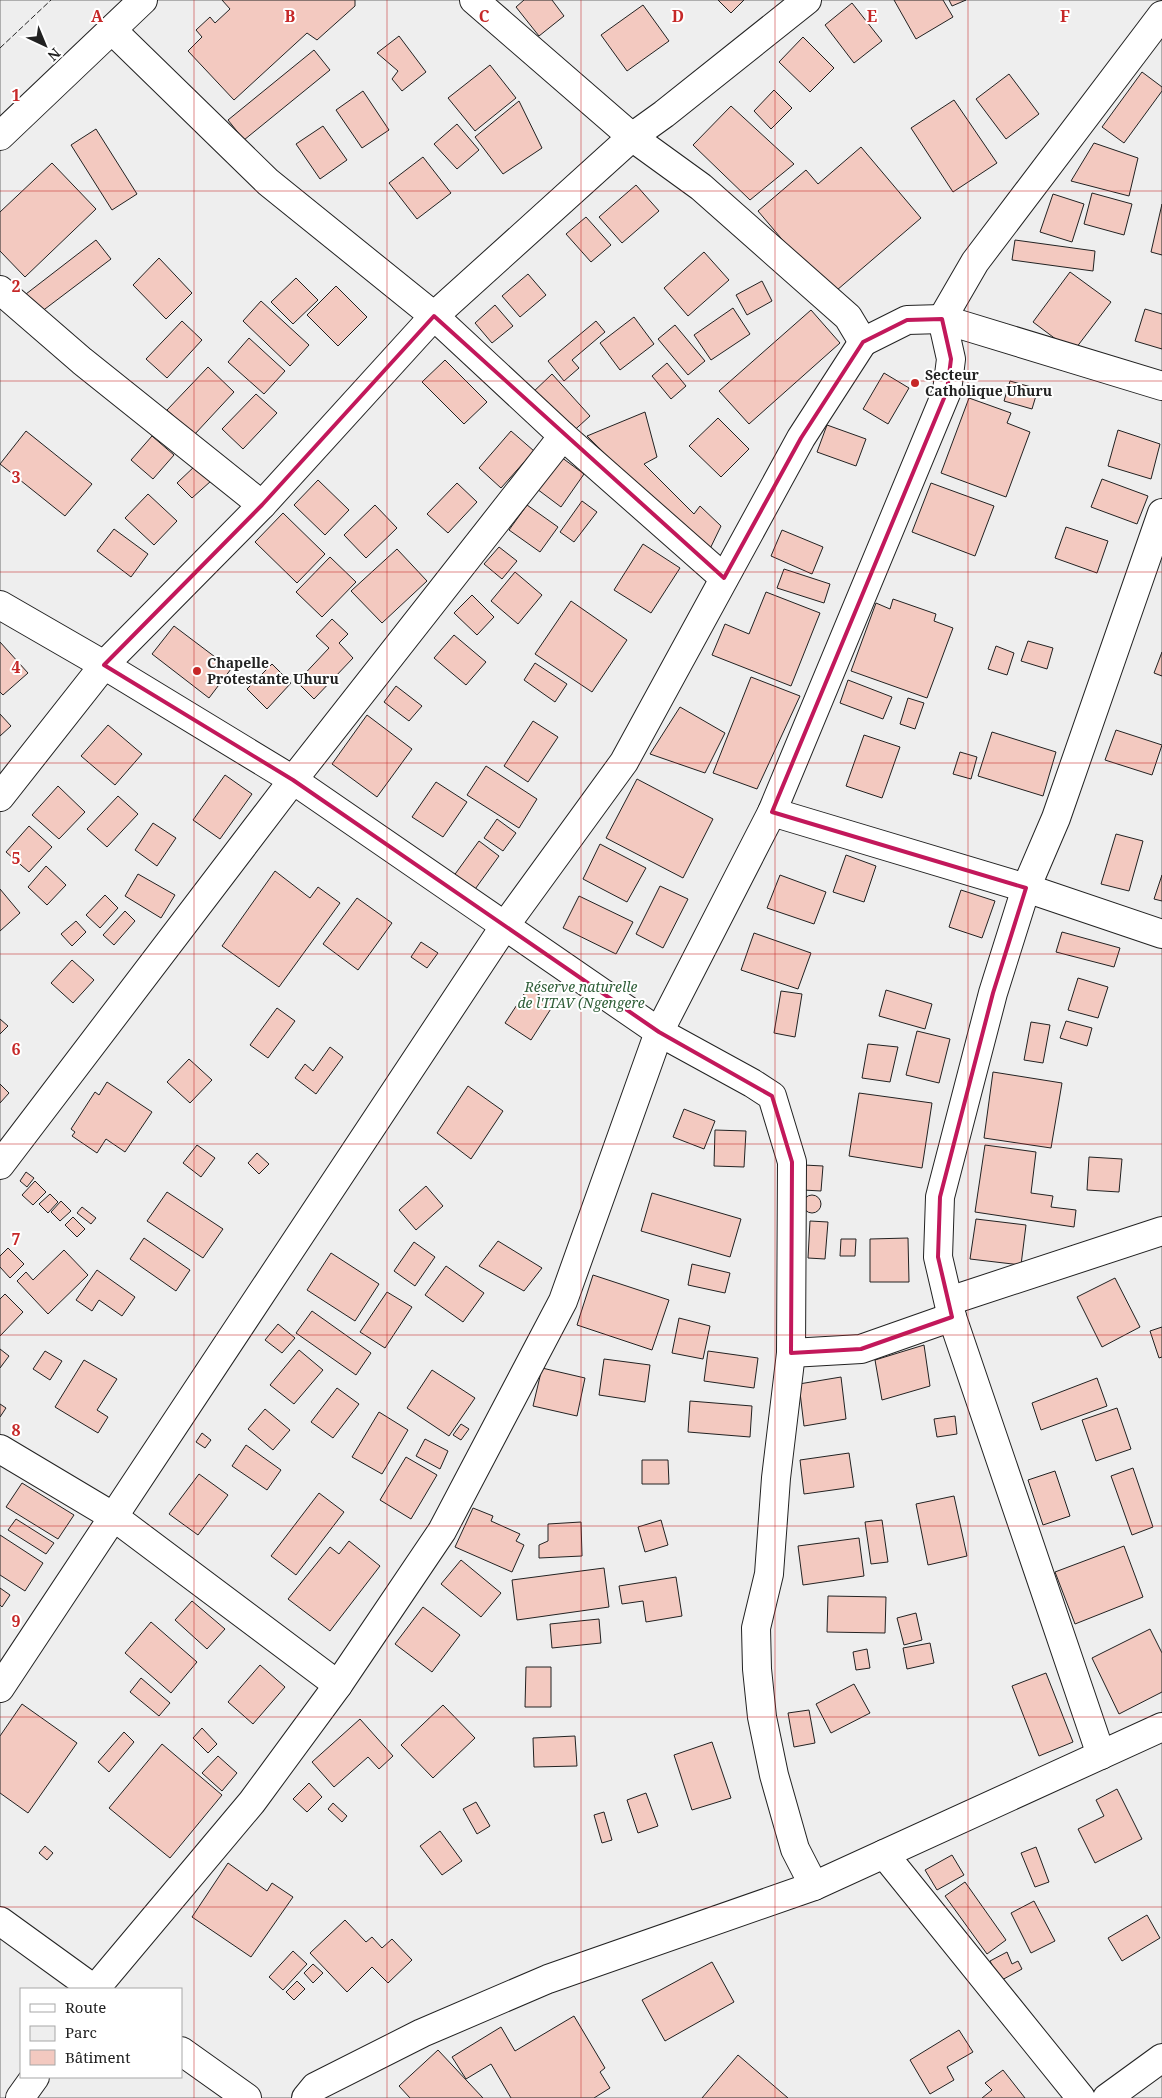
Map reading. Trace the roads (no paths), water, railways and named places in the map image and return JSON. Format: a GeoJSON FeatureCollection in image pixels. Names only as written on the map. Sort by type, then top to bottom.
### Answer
{"type":"FeatureCollection","features":[{"type":"Feature","properties":{"kind":"main road"},"geometry":{"type":"LineString","coordinates":[[0,136],[143,0]]}},
{"type":"Feature","properties":{"kind":"main road"},"geometry":{"type":"LineString","coordinates":[[474,0],[632,137],[708,193],[848,317],[863,342]]}},
{"type":"Feature","properties":{"kind":"main road"},"geometry":{"type":"LineString","coordinates":[[0,797],[104,665],[262,505],[434,316],[632,137],[664,114],[807,0]]}},
{"type":"Feature","properties":{"kind":"main road"},"geometry":{"type":"LineString","coordinates":[[95,1988],[252,1802],[338,1685],[442,1531],[563,1301],[659,1032],[772,812],[947,391],[951,359],[942,319],[976,262],[1153,39],[1162,15]]}},
{"type":"Feature","properties":{"kind":"main road"},"geometry":{"type":"LineString","coordinates":[[112,30],[268,182],[434,316],[563,436],[724,578]]}},
{"type":"Feature","properties":{"kind":"main road"},"geometry":{"type":"LineString","coordinates":[[0,290],[82,362],[262,505]]}},
{"type":"Feature","properties":{"kind":"main road"},"geometry":{"type":"LineString","coordinates":[[0,1688],[504,927],[624,762],[801,438],[863,342],[907,320],[942,319],[1162,386]]}},
{"type":"Feature","properties":{"kind":"main road"},"geometry":{"type":"LineString","coordinates":[[0,1165],[293,780],[563,436]]}},
{"type":"Feature","properties":{"kind":"main road"},"geometry":{"type":"LineString","coordinates":[[1101,1755],[951,1309],[938,1257],[940,1197],[993,993],[1026,888],[1056,818],[1162,513]]}},
{"type":"Feature","properties":{"kind":"main road"},"geometry":{"type":"LineString","coordinates":[[0,605],[104,665],[293,780],[659,1032],[772,1096],[792,1162],[791,1353],[776,1478],[769,1574],[756,1628],[757,1669],[762,1717],[774,1775],[795,1848],[814,1886]]}},
{"type":"Feature","properties":{"kind":"main road"},"geometry":{"type":"LineString","coordinates":[[772,812],[1026,888],[1162,934]]}},
{"type":"Feature","properties":{"kind":"main road"},"geometry":{"type":"LineString","coordinates":[[791,1353],[862,1349],[951,1309],[1162,1231]]}},
{"type":"Feature","properties":{"kind":"main road"},"geometry":{"type":"LineString","coordinates":[[0,1449],[114,1517],[338,1685]]}},
{"type":"Feature","properties":{"kind":"main road"},"geometry":{"type":"LineString","coordinates":[[306,2098],[315,2087],[422,2033],[548,1979],[814,1886],[1162,1727]]}},
{"type":"Feature","properties":{"kind":"main road"},"geometry":{"type":"LineString","coordinates":[[884,1854],[1081,2098]]}},
{"type":"Feature","properties":{"kind":"main road"},"geometry":{"type":"LineString","coordinates":[[0,1921],[93,1988]]}},
{"type":"Feature","properties":{"kind":"main road"},"geometry":{"type":"LineString","coordinates":[[182,2052],[247,2098]]}},
{"type":"Feature","properties":{"kind":"main road"},"geometry":{"type":"LineString","coordinates":[[1107,2098],[1162,2058]]}},
{"type":"Feature","properties":{"kind":"main road"},"geometry":{"type":"LineString","coordinates":[[20,2098],[34,2078]]}},
{"type":"Feature","properties":{"kind":"place","name":"Secteur Catholique Uhuru"},"geometry":{"type":"Point","coordinates":[915,383]}},
{"type":"Feature","properties":{"kind":"place","name":"Chapelle Protestante Uhuru"},"geometry":{"type":"Point","coordinates":[197,671]}},
{"type":"Feature","properties":{"kind":"park label","name":"Réserve naturelle de l'ITAV (Ngengere"},"geometry":{"type":"Point","coordinates":[581,996]}}]}
